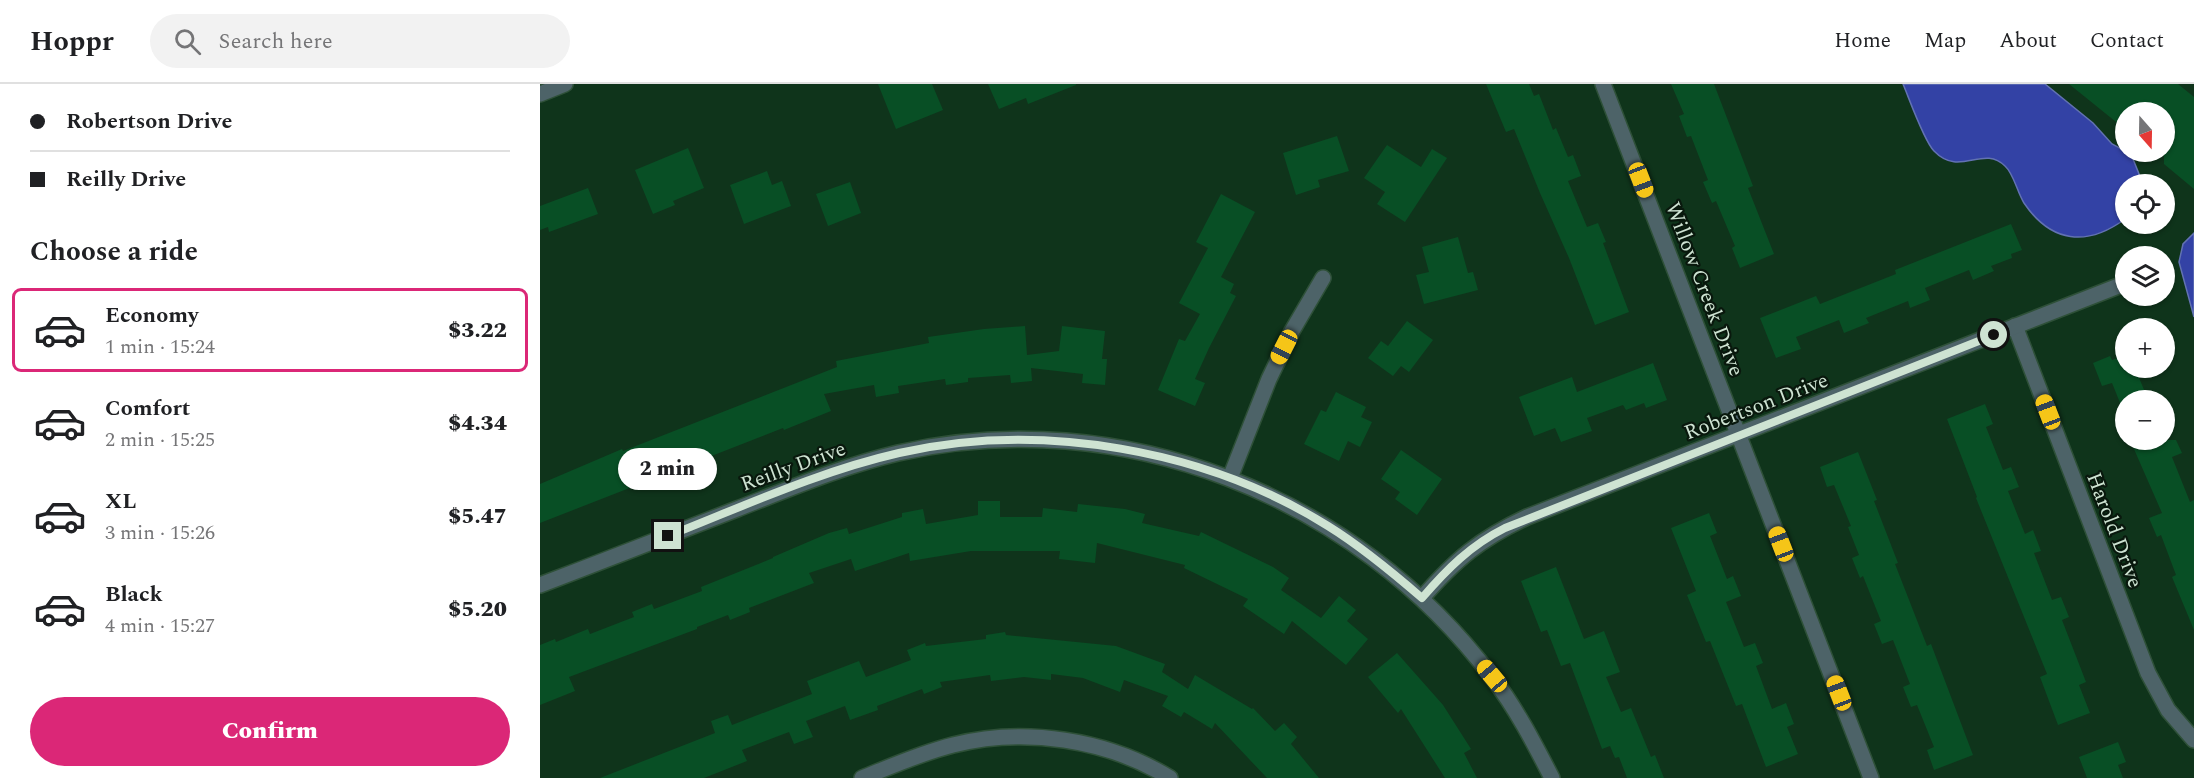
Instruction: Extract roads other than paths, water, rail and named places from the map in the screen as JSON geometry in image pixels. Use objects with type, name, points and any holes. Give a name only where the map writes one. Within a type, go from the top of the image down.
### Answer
[{"type":"street","points":[[540,94],[565,84]]},
{"type":"street","name":"Willow Creek Drive","points":[[1603,84],[1871,778]]},
{"type":"street","points":[[1230,478],[1269,379],[1292,332],[1323,278]]},
{"type":"street","name":"Robertson Drive","points":[[1422,598],[1453,563],[1474,546],[1505,528],[2115,287]]},
{"type":"street","name":"Harold Drive","points":[[2015,326],[2148,673],[2168,710],[2194,740]]},
{"type":"street","name":"Reilly Drive","points":[[540,585],[839,469],[901,453],[937,446],[1025,439],[1102,445],[1172,459],[1230,478],[1327,525],[1380,563],[1422,598],[1447,623],[1492,676],[1524,726],[1552,778]]},
{"type":"street","points":[[862,778],[953,745],[1003,737],[1046,738],[1080,743],[1130,758],[1170,778]]}]
